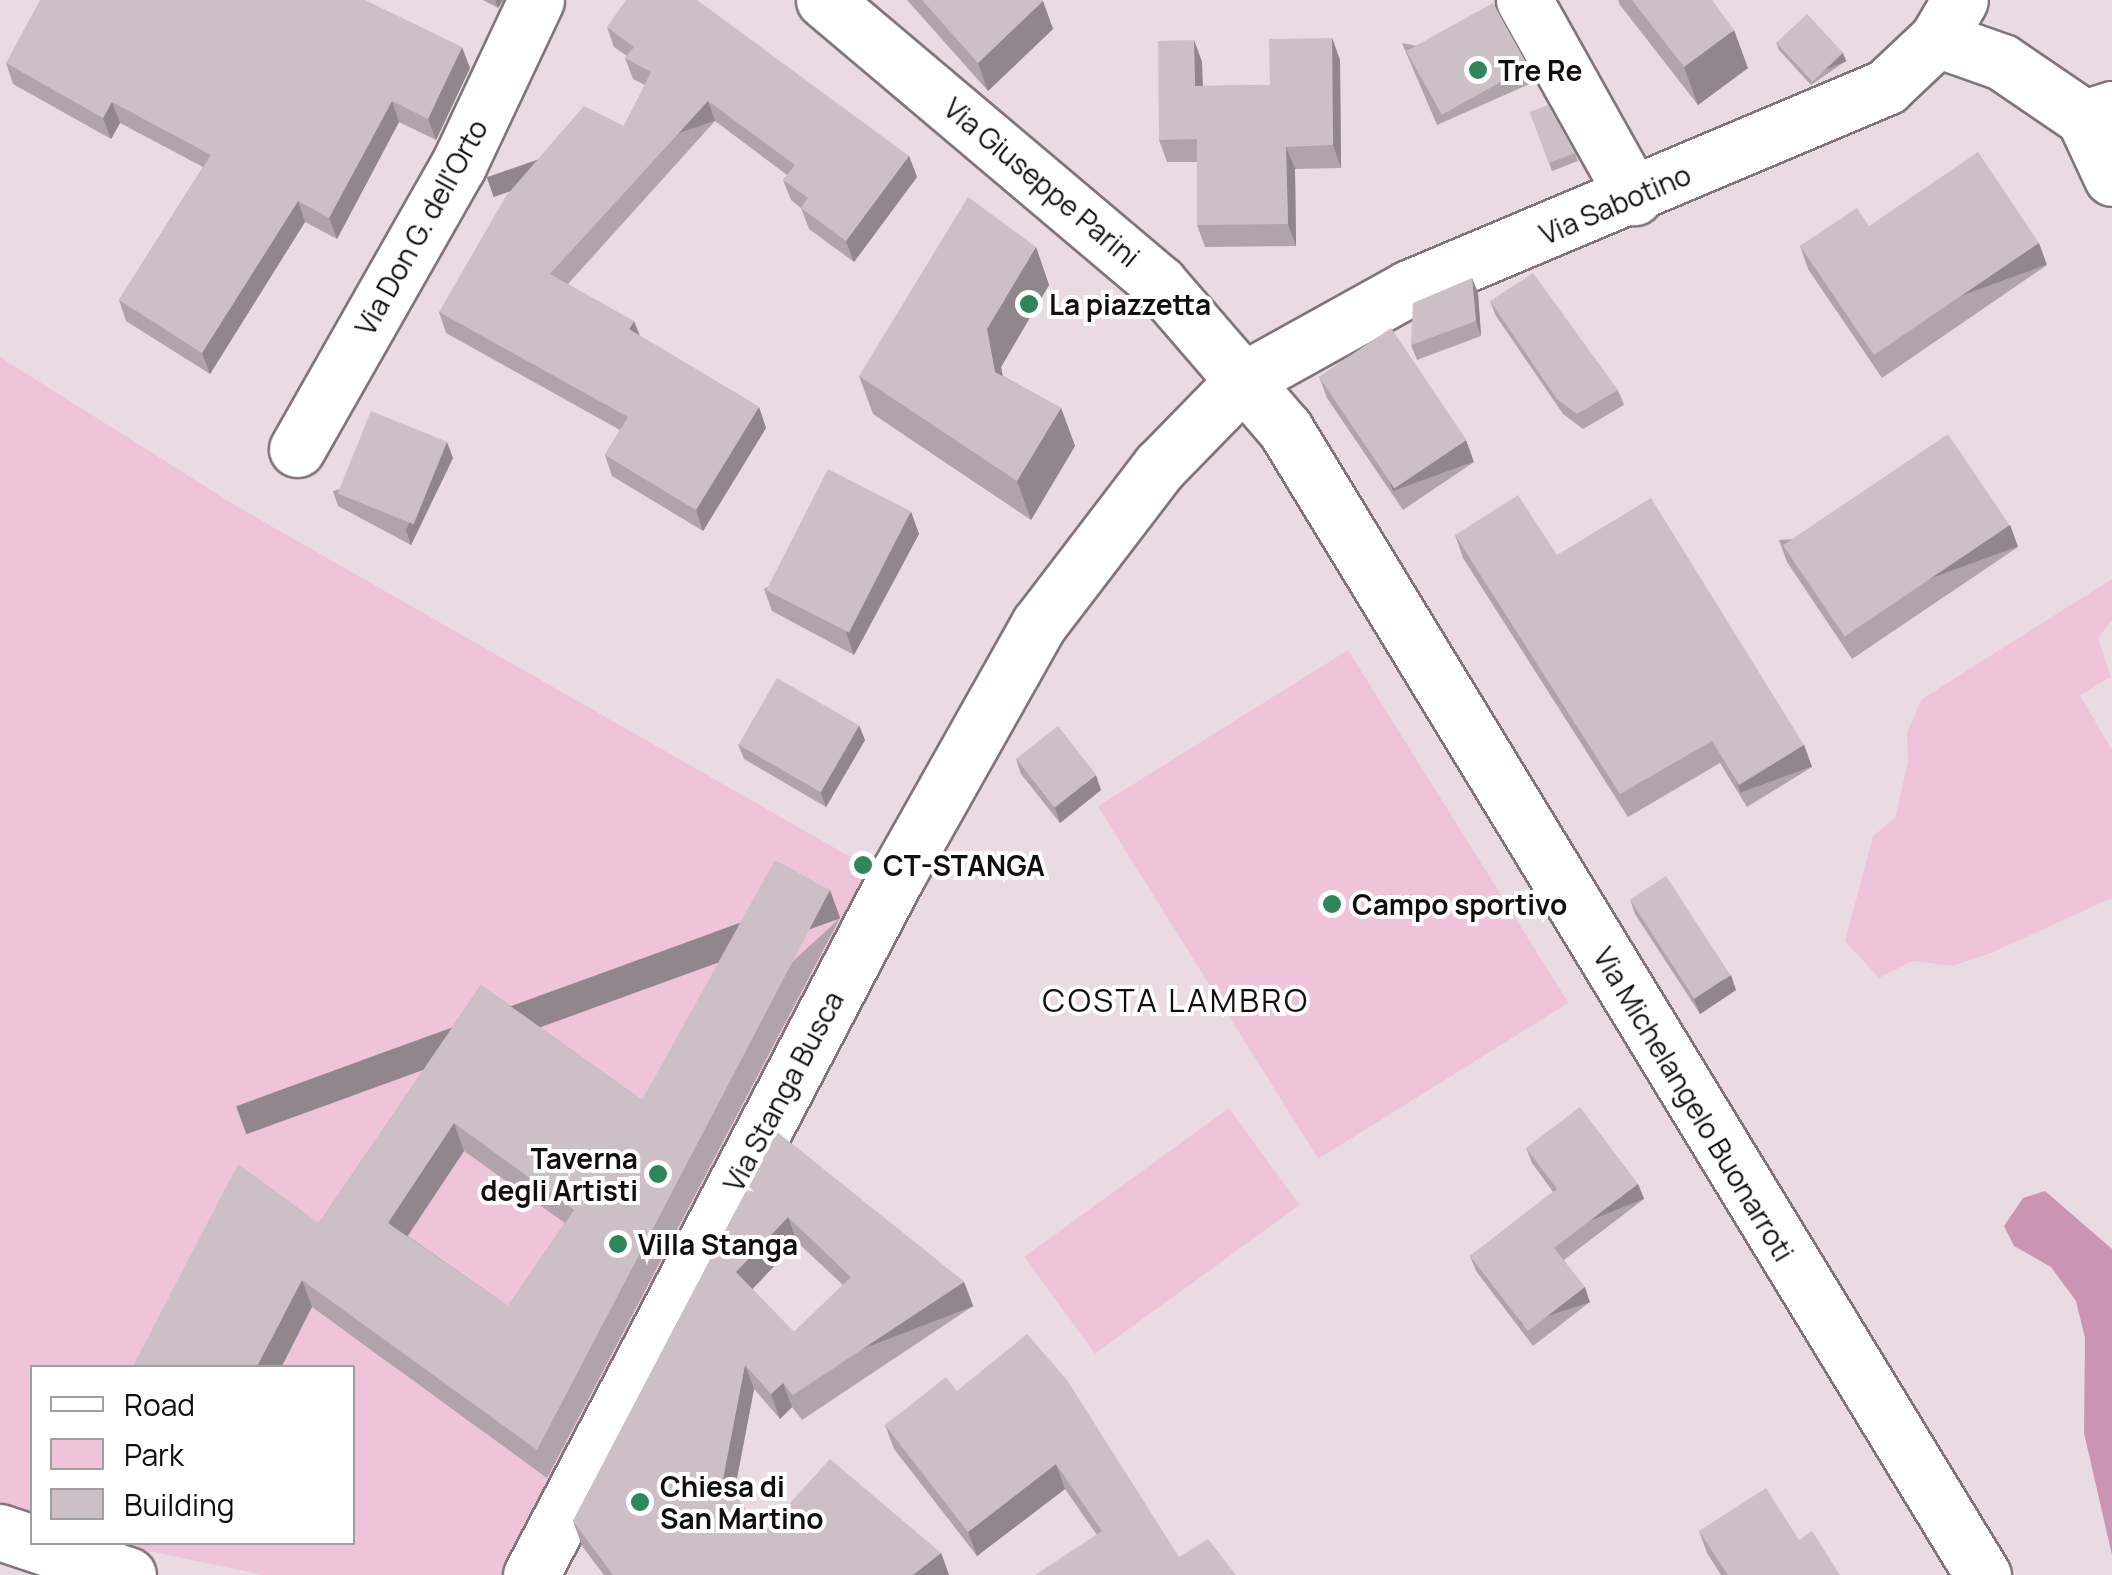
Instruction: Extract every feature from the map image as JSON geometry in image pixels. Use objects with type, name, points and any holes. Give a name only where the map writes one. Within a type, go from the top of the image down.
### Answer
[{"type":"street","name":"Via Don G. dell'Orto","points":[[297,449],[458,166],[536,0]]},
{"type":"street","name":"Via Giuseppe Parini","points":[[824,0],[863,17],[1160,283],[1246,379]]},
{"type":"street","points":[[1524,0],[1634,198]]},
{"type":"street","points":[[1948,19],[2002,62],[2098,113],[2112,178]]},
{"type":"street","name":"Via Sabotino","points":[[898,874],[1038,624],[1160,466],[1246,379],[1409,288],[1634,198],[1886,87],[1948,19]]},
{"type":"street","name":"Via Michelangelo Buonarroti","points":[[1246,379],[1285,429],[1983,1575]]},
{"type":"street","name":"Via Stanga Busca","points":[[532,1575],[898,874]]},
{"type":"street","points":[[0,1532],[30,1542]]},
{"type":"street","points":[[39,1545],[128,1575]]},
{"type":"green space","points":[[0,357],[238,507],[882,875],[507,1575],[263,1575],[120,1545],[355,1545],[355,1365],[30,1365],[30,1519],[0,1507]]},
{"type":"green space","points":[[2112,579],[2112,620],[2098,638],[2111,677],[2080,695],[2112,750],[2112,898],[1991,953],[1952,966],[1913,961],[1879,978],[1845,941],[1873,836],[1895,818],[1908,761],[1907,732],[1922,699]]},
{"type":"green space","name":"Campo sportivo","points":[[1348,650],[1568,1003],[1318,1159],[1098,806]]},
{"type":"green space","points":[[1229,1108],[1300,1205],[1095,1354],[1024,1257]]},
{"type":"shaded area","points":[[2045,1191],[2112,1249],[2112,1555],[2084,1433],[2085,1338],[2076,1301],[2051,1267],[2014,1246],[2004,1226],[2023,1198]]},
{"type":"building","points":[[40,0],[365,0],[462,47],[428,119],[392,101],[329,218],[298,201],[202,353],[119,300],[211,155],[112,102],[103,118],[6,63]]},
{"type":"building","points":[[626,0],[697,0],[909,156],[846,241],[801,208],[808,198],[783,180],[795,165],[708,101],[550,274],[634,321],[629,329],[759,407],[696,510],[605,455],[628,417],[439,312],[506,196],[584,106],[624,126],[651,72],[625,58],[634,47],[607,27]]},
{"type":"building","points":[[922,0],[1042,0],[1043,1],[978,63]]},
{"type":"building","points":[[1632,0],[1712,0],[1734,30],[1684,67]]},
{"type":"building","points":[[1493,3],[1528,67],[1442,115],[1406,51]]},
{"type":"building","points":[[1807,14],[1843,53],[1812,81],[1776,43]]},
{"type":"building","points":[[1332,38],[1333,145],[1286,147],[1288,224],[1197,225],[1197,139],[1159,140],[1158,41],[1194,40],[1195,86],[1270,85],[1269,39]]},
{"type":"building","points":[[1548,105],[1575,153],[1549,163],[1530,112]]},
{"type":"building","points":[[1978,152],[2039,243],[1874,355],[1800,246],[1857,208],[1869,226]]},
{"type":"building","points":[[968,197],[1036,247],[987,329],[995,372],[1061,408],[1017,481],[859,376]]},
{"type":"building","points":[[1533,273],[1618,390],[1577,414],[1557,399],[1490,301]]},
{"type":"building","points":[[1472,278],[1476,321],[1411,345],[1413,303]]},
{"type":"building","points":[[1391,328],[1466,440],[1394,489],[1319,377]]},
{"type":"building","points":[[371,411],[447,442],[414,524],[338,494]]},
{"type":"building","points":[[1948,434],[2010,525],[1845,636],[1783,545]]},
{"type":"building","points":[[828,469],[911,511],[849,632],[766,590]]},
{"type":"building","points":[[1518,495],[1557,555],[1651,498],[1804,745],[1739,785],[1712,741],[1620,794],[1455,535]]},
{"type":"building","points":[[777,678],[859,726],[821,792],[738,745]]},
{"type":"building","points":[[1058,726],[1096,775],[1054,807],[1016,759]]},
{"type":"building","points":[[775,860],[830,890],[537,1450],[302,1280],[258,1365],[134,1365],[238,1164],[319,1223],[481,985],[642,1100]],"holes":[[[454,1123],[574,1210],[508,1306],[388,1223]]]},
{"type":"building","points":[[1666,876],[1730,975],[1694,998],[1630,899]]},
{"type":"building","points":[[1580,1107],[1638,1184],[1554,1248],[1585,1287],[1528,1331],[1470,1256],[1557,1189],[1526,1148]]},
{"type":"building","points":[[777,1132],[964,1282],[793,1395],[783,1383],[771,1394],[745,1365],[723,1479],[763,1533],[830,1459],[941,1553],[913,1575],[613,1575],[573,1521]],"holes":[[[788,1217],[851,1277],[794,1332],[736,1272]]]},
{"type":"building","points":[[1027,1334],[1067,1380],[1179,1557],[1208,1539],[1236,1575],[1035,1575],[1102,1531],[1056,1464],[968,1532],[885,1425],[946,1377],[957,1391]]},
{"type":"building","points":[[1766,1488],[1799,1540],[1812,1531],[1840,1575],[1728,1575],[1699,1531]]},
{"type":"place","name":"Tre Re","points":[[1478,70]]},
{"type":"place","name":"La piazzetta","points":[[1029,304]]},
{"type":"place","name":"CT-STANGA","points":[[863,865]]},
{"type":"place","name":"Campo sportivo","points":[[1332,904]]},
{"type":"place","name":"Taverna degli Artisti","points":[[658,1174]]},
{"type":"place","name":"Villa Stanga","points":[[618,1244]]},
{"type":"place","name":"Chiesa di San Martino","points":[[640,1502]]},
{"type":"district","name":"COSTA LAMBRO","points":[[1176,1000]]}]
